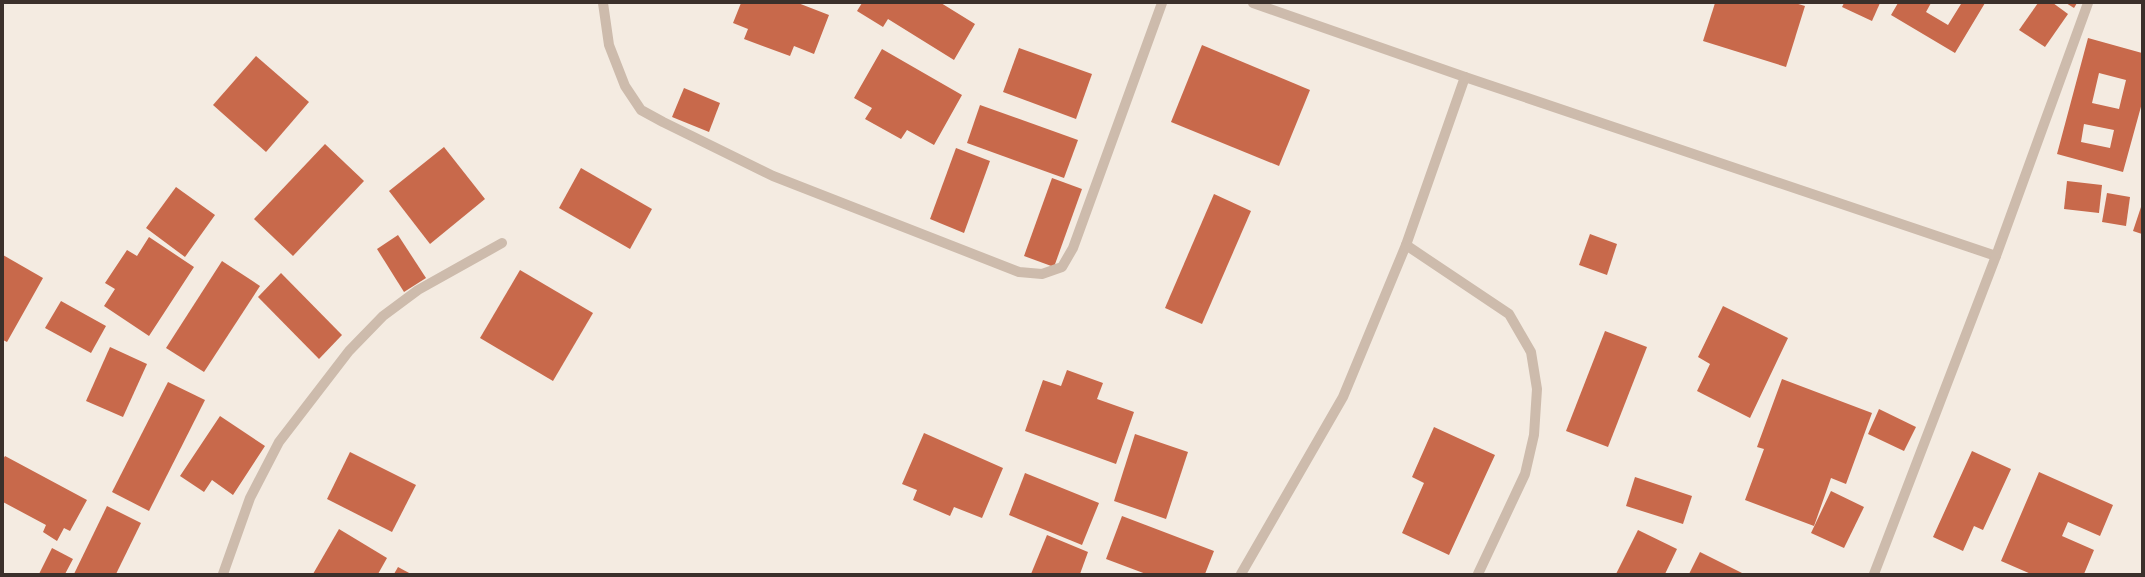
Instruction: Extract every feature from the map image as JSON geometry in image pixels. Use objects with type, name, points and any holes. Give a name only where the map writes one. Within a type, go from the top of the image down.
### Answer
[{"type":"street","points":[[603,3],[609,45],[625,86],[641,110],[773,176],[1019,272],[1042,274],[1062,267],[1073,248],[1162,3]]},
{"type":"street","points":[[1253,3],[1465,77],[1996,256]]},
{"type":"street","points":[[1874,574],[1996,256],[2088,3]]},
{"type":"street","points":[[1241,574],[1343,397],[1406,245],[1465,77]]},
{"type":"street","points":[[223,574],[250,498],[279,442],[349,351],[383,316],[418,290],[502,243]]},
{"type":"street","points":[[1406,245],[1509,314],[1531,352],[1537,389],[1534,435],[1525,474],[1478,574]]},
{"type":"building","points":[[741,3],[798,3],[829,15],[814,54],[794,46],[790,56],[744,39],[748,29],[733,23]]},
{"type":"building","points":[[862,3],[941,3],[975,24],[954,60],[888,19],[883,27],[857,11]]},
{"type":"building","points":[[1715,3],[1795,3],[1805,6],[1786,67],[1703,41]]},
{"type":"building","points":[[1844,3],[1880,3],[1872,21],[1842,7]]},
{"type":"building","points":[[1898,3],[1931,3],[1926,12],[1948,25],[1961,4],[1959,3],[1985,3],[1955,53],[1891,15]]},
{"type":"building","points":[[2038,3],[2053,3],[2068,14],[2045,47],[2019,30]]},
{"type":"building","points":[[2066,3],[2077,3],[2074,8]]},
{"type":"building","points":[[2088,38],[2142,53],[2142,103],[2123,172],[2057,154]],"holes":[[[2099,73],[2126,80],[2119,109],[2092,103]],[[2084,124],[2114,130],[2110,148],[2081,142]]]},
{"type":"building","points":[[1202,45],[1310,90],[1279,166],[1171,122]]},
{"type":"building","points":[[1019,48],[1092,74],[1076,119],[1003,92]]},
{"type":"building","points":[[882,49],[962,95],[934,145],[907,130],[901,139],[865,119],[872,108],[854,98]]},
{"type":"building","points":[[256,56],[309,102],[266,152],[213,105]]},
{"type":"building","points":[[684,88],[720,103],[709,132],[672,117]]},
{"type":"building","points":[[980,105],[1078,140],[1064,178],[967,143]]},
{"type":"building","points":[[325,144],[364,181],[293,256],[254,219]]},
{"type":"building","points":[[444,147],[485,199],[430,244],[389,191]]},
{"type":"building","points":[[956,148],[990,161],[964,233],[930,219]]},
{"type":"building","points":[[581,168],[652,209],[630,249],[559,208]]},
{"type":"building","points":[[1052,178],[1082,189],[1054,267],[1024,256]]},
{"type":"building","points":[[2067,181],[2102,185],[2099,213],[2064,209]]},
{"type":"building","points":[[176,187],[215,215],[185,257],[146,228]]},
{"type":"building","points":[[2107,193],[2130,197],[2126,226],[2102,222]]},
{"type":"building","points":[[1214,194],[1251,211],[1202,324],[1165,308]]},
{"type":"building","points":[[2142,204],[2142,234],[2133,231]]},
{"type":"building","points":[[1590,234],[1617,244],[1607,275],[1579,265]]},
{"type":"building","points":[[398,235],[426,278],[404,292],[377,249]]},
{"type":"building","points":[[149,237],[194,267],[149,336],[104,306],[115,289],[105,283],[127,250],[137,256]]},
{"type":"building","points":[[3,255],[43,278],[7,342],[3,340]]},
{"type":"building","points":[[222,261],[260,286],[204,372],[166,348]]},
{"type":"building","points":[[520,270],[593,313],[553,381],[480,338]]},
{"type":"building","points":[[281,273],[342,335],[319,359],[258,297]]},
{"type":"building","points":[[61,301],[106,326],[91,353],[45,328]]},
{"type":"building","points":[[1723,306],[1788,338],[1750,418],[1697,391],[1710,364],[1698,357]]},
{"type":"building","points":[[1605,331],[1647,347],[1608,447],[1566,431]]},
{"type":"building","points":[[110,347],[147,364],[123,417],[86,401]]},
{"type":"building","points":[[1067,370],[1103,383],[1097,399],[1134,412],[1116,464],[1025,431],[1043,380],[1061,386]]},
{"type":"building","points":[[1782,379],[1872,413],[1846,484],[1831,478],[1814,526],[1745,500],[1764,449],[1757,447]]},
{"type":"building","points":[[168,382],[205,400],[149,511],[112,492]]},
{"type":"building","points":[[1879,409],[1916,427],[1904,451],[1868,434]]},
{"type":"building","points":[[220,416],[265,446],[233,495],[212,480],[204,492],[180,476]]},
{"type":"building","points":[[1434,427],[1495,455],[1449,555],[1402,533],[1424,483],[1412,477]]},
{"type":"building","points":[[924,433],[1003,468],[982,518],[954,507],[950,516],[913,500],[917,490],[902,484]]},
{"type":"building","points":[[1135,434],[1188,452],[1166,519],[1114,501]]},
{"type":"building","points":[[1972,451],[2011,469],[1983,530],[1974,526],[1963,551],[1933,537]]},
{"type":"building","points":[[350,452],[416,485],[392,532],[327,499]]},
{"type":"building","points":[[5,456],[87,500],[70,531],[64,528],[57,541],[43,532],[46,525],[3,502],[3,459]]},
{"type":"building","points":[[2039,472],[2113,505],[2100,536],[2068,522],[2062,536],[2094,550],[2084,574],[2031,574],[2001,561]]},
{"type":"building","points":[[1025,473],[1099,503],[1082,545],[1009,515]]},
{"type":"building","points":[[1635,477],[1692,496],[1683,524],[1626,506]]},
{"type":"building","points":[[1831,491],[1864,507],[1844,548],[1811,533]]},
{"type":"building","points":[[107,506],[141,523],[116,574],[74,574]]},
{"type":"building","points":[[1122,516],[1214,551],[1205,574],[1146,574],[1106,559]]},
{"type":"building","points":[[339,529],[387,558],[378,574],[313,574]]},
{"type":"building","points":[[1638,530],[1677,549],[1665,574],[1616,574]]},
{"type":"building","points":[[1047,535],[1088,552],[1080,574],[1031,574]]},
{"type":"building","points":[[52,548],[73,559],[65,574],[39,574]]},
{"type":"building","points":[[1700,552],[1744,574],[1689,574]]},
{"type":"building","points":[[398,567],[411,574],[394,574]]}]
